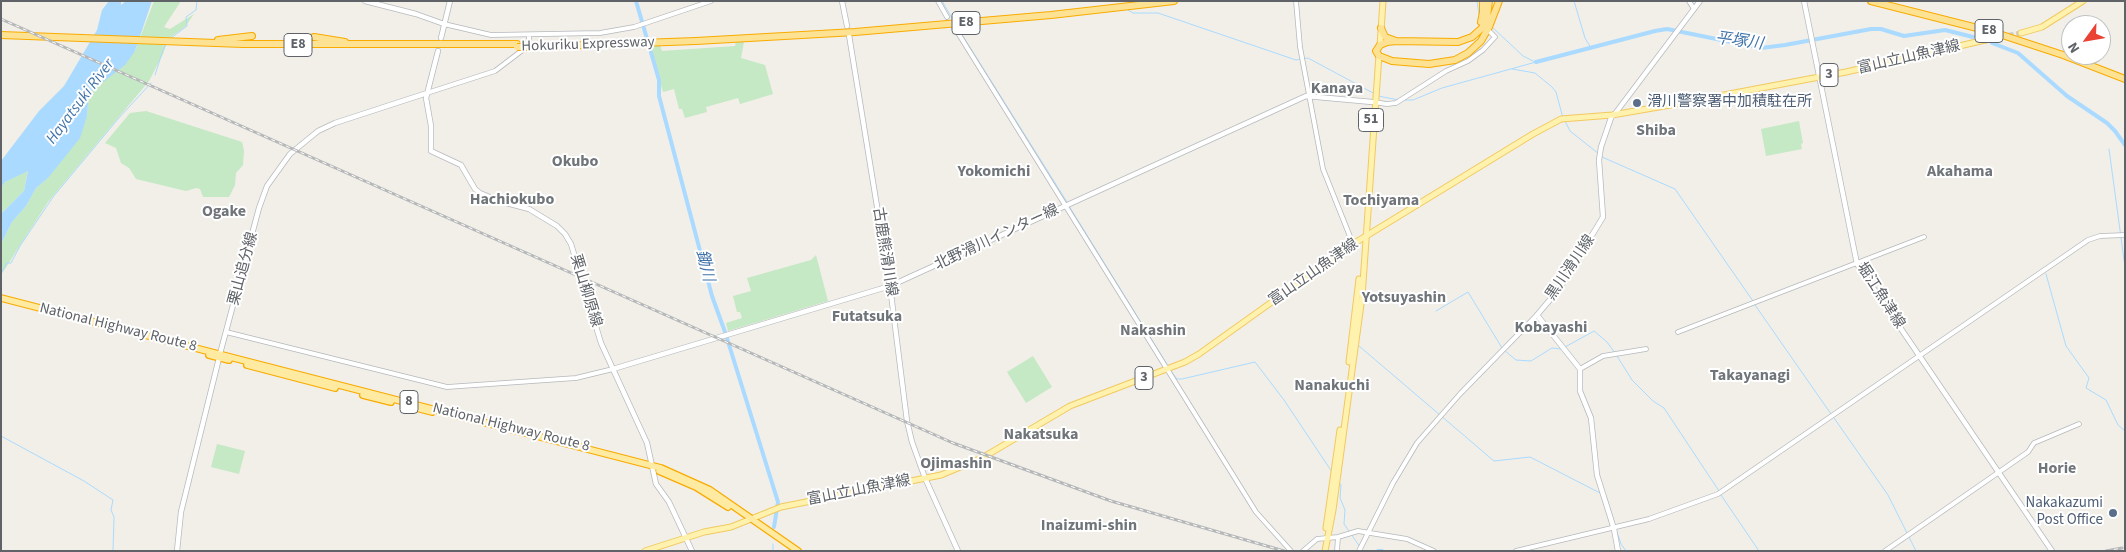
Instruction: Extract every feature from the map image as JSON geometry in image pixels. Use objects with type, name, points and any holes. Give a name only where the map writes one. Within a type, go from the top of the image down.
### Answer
[{"type":"highway","name":"Hokuriku Expressway","points":[[757,36],[906,24],[1142,1]]},
{"type":"highway","name":"Hokuriku Expressway","points":[[82,41],[353,49],[641,42],[958,24],[1174,1]]},
{"type":"highway","points":[[1458,42],[1469,37],[1479,26],[1483,15],[1482,1]]},
{"type":"highway","points":[[1381,28],[1385,37],[1396,41],[1458,42],[1472,37],[1482,28],[1491,1]]},
{"type":"highway","points":[[1481,41],[1490,19],[1491,1]]},
{"type":"highway","points":[[1378,64],[1392,61],[1429,64],[1446,63],[1464,56],[1481,41],[1489,27],[1499,1]]},
{"type":"highway","name":"E8","points":[[1872,1],[1993,32],[2125,75]]},
{"type":"highway","name":"E8","points":[[1889,1],[1970,22],[2061,51]]},
{"type":"highway","points":[[186,44],[252,36]]},
{"type":"highway","name":"Hokuriku Expressway","points":[[4,37],[61,41],[171,42],[186,44],[517,46]]},
{"type":"highway","points":[[314,37],[356,43],[411,45]]},
{"type":"highway","points":[[1392,61],[1378,51],[1396,41]]},
{"type":"highway","name":"E8","points":[[2095,65],[2125,79]]},
{"type":"highway","name":"National Highway Route 8","points":[[1,300],[652,467],[696,488],[798,551]]},
{"type":"highway","name":"National Highway Route 8","points":[[749,519],[791,551]]},
{"type":"main road","points":[[365,1],[416,14],[444,24]]},
{"type":"main road","points":[[441,38],[450,1]]},
{"type":"main road","points":[[842,1],[847,26]]},
{"type":"main road","name":"51","points":[[1324,551],[1358,297],[1373,102],[1381,28],[1381,1]]},
{"type":"main road","name":"51","points":[[1373,102],[1378,64],[1381,1]]},
{"type":"main road","name":"黒川滑川線","points":[[1580,369],[1537,315],[1557,292],[1603,217],[1600,156],[1613,115],[1700,1]]},
{"type":"main road","name":"堀江魚津線","points":[[1804,1],[1857,264],[2052,551]]},
{"type":"main road","points":[[2021,33],[2042,27],[2083,1]]},
{"type":"main road","name":"古鹿熊滑川線","points":[[849,35],[890,286],[907,421],[912,442],[925,478],[958,551]]},
{"type":"main road","name":"富山立山魚津線","points":[[645,551],[704,532],[731,527],[781,506],[925,478],[950,472],[982,458],[1070,406],[1199,354],[1353,244],[1553,122],[1568,117],[1613,115],[1819,77],[1994,38]]},
{"type":"main road","points":[[427,93],[438,52]]},
{"type":"main road","name":"栗山追分線","points":[[177,551],[182,512],[220,356],[265,191],[276,172],[290,154],[309,137],[335,122],[427,93]]},
{"type":"main road","name":"栗山柳原線","points":[[427,93],[431,126],[431,150],[461,165],[475,189],[480,193],[529,209],[557,226],[565,234],[570,244],[598,336],[644,435],[656,484],[669,502],[684,538],[692,551]]},
{"type":"main road","points":[[1309,95],[1373,102]]},
{"type":"main road","name":"北野滑川インター線","points":[[613,368],[890,286],[1309,95]]},
{"type":"main road","points":[[1580,369],[1580,391],[1590,418],[1597,475],[1614,529],[1618,551]]},
{"type":"street","points":[[444,24],[480,34],[600,33],[620,31],[712,1]]},
{"type":"street","points":[[938,1],[947,17]]},
{"type":"street","points":[[1296,1],[1302,59],[1323,169],[1353,244]]},
{"type":"street","points":[[1689,1],[1694,9]]},
{"type":"street","points":[[953,26],[1256,512],[1291,551]]},
{"type":"street","points":[[1373,102],[1396,103],[1446,71],[1472,58],[1495,37],[1490,32]]},
{"type":"street","points":[[427,93],[495,71],[524,49],[529,35]]},
{"type":"street","points":[[1516,551],[1614,529],[1649,519],[1720,493],[2088,240],[2100,236],[2125,235]]},
{"type":"street","points":[[1678,332],[1924,238]]},
{"type":"street","points":[[1359,551],[1393,483],[1416,443],[1441,414],[1537,315]]},
{"type":"street","points":[[226,332],[448,387],[576,378],[613,368]]},
{"type":"street","points":[[1580,369],[1603,356],[1646,349]]},
{"type":"street","points":[[1885,551],[2028,452],[2034,443],[2079,424]]},
{"type":"street","points":[[1302,551],[1312,541],[1338,537],[1350,532],[1406,539],[1434,551]]},
{"type":"street","points":[[1337,551],[1338,537]]},
{"type":"green space","points":[[154,1],[181,1],[164,27],[170,29],[194,14],[185,27],[168,39],[163,54],[149,81],[48,202],[1,275],[1,244],[12,222],[26,206],[36,188],[48,178],[87,116],[89,93],[135,51]]},
{"type":"green space","points":[[736,42],[744,42],[741,58],[765,65],[773,94],[740,104],[738,98],[706,107],[707,112],[685,118],[682,109],[679,109],[674,89],[663,92],[650,46],[660,45],[662,51],[735,46]]},
{"type":"green space","points":[[146,111],[242,142],[244,151],[243,165],[236,173],[235,185],[229,197],[203,197],[200,189],[196,188],[186,191],[136,179],[129,168],[121,163],[116,148],[105,143],[130,113]]},
{"type":"green space","points":[[1799,121],[1803,143],[1801,144],[1802,149],[1766,156],[1761,129]]},
{"type":"green space","points":[[28,170],[24,191],[1,214],[1,188],[5,182]]},
{"type":"green space","points":[[816,255],[828,301],[728,331],[726,323],[742,318],[740,312],[737,312],[733,296],[751,291],[747,278],[811,260]]},
{"type":"green space","points":[[1033,356],[1052,387],[1026,403],[1007,372]]},
{"type":"green space","points":[[217,444],[245,451],[239,474],[211,467]]},
{"type":"water","name":"Hayatsuki River","points":[[109,1],[121,1],[121,5],[126,1],[152,1],[135,51],[125,65],[89,93],[87,116],[80,138],[48,178],[36,188],[26,206],[12,222],[1,244],[1,214],[24,191],[28,171],[5,182],[1,188],[1,161],[39,111],[64,86],[97,30],[102,10]]},
{"type":"waterway","points":[[171,38],[187,26],[186,17],[196,10],[197,1]]},
{"type":"waterway","name":"鋤川","points":[[636,1],[659,80],[659,96],[712,296],[778,502],[774,527]]},
{"type":"waterway","points":[[942,1],[953,20]]},
{"type":"waterway","points":[[1477,1],[1479,14]]},
{"type":"waterway","points":[[1574,1],[1585,38],[1591,48]]},
{"type":"waterway","points":[[1128,10],[1133,13],[1158,13],[1296,60],[1308,58],[1375,94]]},
{"type":"waterway","points":[[956,25],[1067,202]]},
{"type":"waterway","points":[[1492,27],[1523,56],[1535,62]]},
{"type":"waterway","name":"平塚川","points":[[1536,62],[1667,29],[1761,48],[1871,29],[1881,29],[1904,36],[1945,30],[1973,37]]},
{"type":"waterway","points":[[155,75],[167,43]]},
{"type":"waterway","name":"平塚川","points":[[1992,43],[2018,53],[2067,96],[2107,123],[2125,145]]},
{"type":"waterway","points":[[1403,100],[1413,100],[1442,88],[1536,62]]},
{"type":"waterway","points":[[1512,69],[1535,73],[1552,87],[1556,92],[1563,118]]},
{"type":"waterway","points":[[1,273],[7,263],[11,263],[20,246],[53,197],[118,119],[151,83]]},
{"type":"waterway","points":[[1378,96],[1399,100]]},
{"type":"waterway","points":[[1565,121],[1570,131],[1599,154]]},
{"type":"waterway","points":[[2109,149],[2125,267]]},
{"type":"waterway","points":[[1602,157],[1675,189],[1753,301]]},
{"type":"waterway","points":[[1069,206],[1168,366]]},
{"type":"waterway","points":[[2046,274],[2066,346],[2089,378],[2086,388],[2106,400],[2118,425],[2125,431]]},
{"type":"waterway","points":[[1436,311],[1468,292],[1502,348]]},
{"type":"waterway","points":[[1755,305],[1831,414]]},
{"type":"waterway","points":[[1565,347],[1594,331],[1607,342],[1615,353]]},
{"type":"waterway","points":[[1359,346],[1494,461],[1530,457],[1602,494]]},
{"type":"waterway","points":[[1505,351],[1516,360],[1531,361],[1552,348],[1561,349]]},
{"type":"waterway","points":[[1617,356],[1632,380],[1653,401],[1664,408],[1719,491]]},
{"type":"waterway","points":[[1170,370],[1177,379],[1182,379],[1255,362],[1284,400],[1332,472]]},
{"type":"waterway","points":[[1834,418],[1888,495],[1916,551]]},
{"type":"waterway","points":[[1,436],[84,481],[113,500],[111,510],[114,517],[113,551]]},
{"type":"waterway","points":[[1338,481],[1341,485],[1340,498],[1345,510],[1344,524],[1360,547]]},
{"type":"waterway","points":[[1721,495],[1759,551]]},
{"type":"waterway","points":[[1606,496],[1613,518]]},
{"type":"waterway","points":[[1616,529],[1621,544],[1626,551]]},
{"type":"waterway","name":"鋤川","points":[[773,544],[773,551]]},
{"type":"tunnel","points":[[1994,38],[2021,33]]},
{"type":"railway","points":[[1,19],[953,443],[1111,501],[1284,551]]},
{"type":"railway","points":[[2106,551],[2122,548]]},
{"type":"place","name":"滑川警察署中加積駐在所","points":[[1637,103]]},
{"type":"place","name":"Nakakazumi Post Office","points":[[2113,513]]},
{"type":"district","name":"Kanaya","points":[[1337,89]]},
{"type":"district","name":"Shiba","points":[[1656,131]]},
{"type":"district","name":"Okubo","points":[[575,162]]},
{"type":"district","name":"Yokomichi","points":[[994,172]]},
{"type":"district","name":"Akahama","points":[[1960,172]]},
{"type":"district","name":"Hachiokubo","points":[[512,200]]},
{"type":"district","name":"Tochiyama","points":[[1381,201]]},
{"type":"district","name":"Ogake","points":[[224,212]]},
{"type":"district","name":"Yotsuyashin","points":[[1404,298]]},
{"type":"district","name":"Futatsuka","points":[[867,317]]},
{"type":"district","name":"Kobayashi","points":[[1551,328]]},
{"type":"district","name":"Nakashin","points":[[1153,331]]},
{"type":"district","name":"Takayanagi","points":[[1750,376]]},
{"type":"district","name":"Nanakuchi","points":[[1332,386]]},
{"type":"district","name":"Nakatsuka","points":[[1041,435]]},
{"type":"district","name":"Ojimashin","points":[[956,464]]},
{"type":"district","name":"Horie","points":[[2057,469]]},
{"type":"district","name":"Inaizumi-shin","points":[[1089,526]]}]
